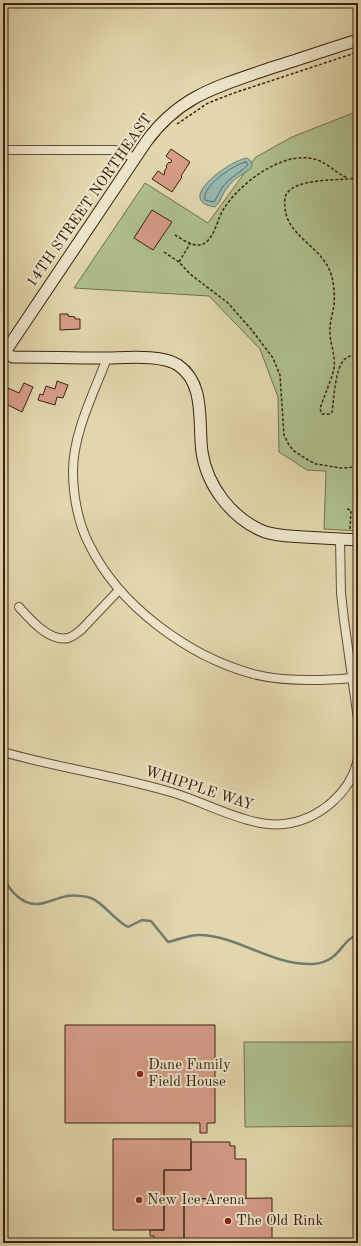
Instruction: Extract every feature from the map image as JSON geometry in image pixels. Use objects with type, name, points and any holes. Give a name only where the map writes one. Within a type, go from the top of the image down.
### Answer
[{"type":"street","name":"14TH STREET NORTHEAST","points":[[3,354],[157,127],[185,103],[221,85],[358,40]]},
{"type":"street","points":[[3,150],[115,150],[135,158]]},
{"type":"street","points":[[3,354],[13,357],[153,358],[177,365],[188,374],[196,387],[202,452],[205,468],[211,482],[226,504],[236,514],[251,525],[266,532],[289,536],[358,540]]},
{"type":"street","points":[[106,358],[76,445],[73,471],[75,497],[81,522],[89,544],[119,590],[147,617],[173,636],[199,652],[228,665],[253,674],[280,679],[307,680],[352,678]]},
{"type":"street","points":[[340,539],[341,593],[358,719]]},
{"type":"street","points":[[19,607],[34,624],[52,635],[67,638],[82,630],[119,590]]},
{"type":"street","name":"WHIPPLE WAY","points":[[3,752],[122,779],[175,793],[251,821],[268,824],[297,822],[325,809],[345,788],[352,777],[358,758]]},
{"type":"path","points":[[176,125],[208,103],[358,52]]},
{"type":"path","points":[[175,235],[190,244],[200,245],[210,238],[222,211],[236,192],[252,179],[276,164],[294,158],[314,159],[326,163],[349,179]]},
{"type":"path","points":[[358,178],[324,180],[299,185],[292,188],[288,192],[285,199],[285,211],[288,222],[323,260],[328,267],[333,282],[334,298],[330,329],[334,365],[320,409],[322,414],[330,414],[332,412],[333,394],[341,364],[345,359],[358,352]]},
{"type":"path","points":[[179,262],[190,244]]},
{"type":"path","points":[[164,252],[179,262],[190,274],[228,303],[274,358],[280,375],[284,435],[294,451],[316,464],[341,468],[358,467]]},
{"type":"green space","points":[[358,111],[358,531],[324,529],[326,471],[307,470],[279,452],[278,397],[260,349],[209,296],[74,288],[145,183],[208,223],[256,157],[292,137]]},
{"type":"green space","points":[[244,1042],[358,1042],[358,1126],[245,1127]]},
{"type":"water","points":[[247,158],[251,161],[252,166],[229,185],[217,205],[215,207],[204,203],[200,197],[202,189],[209,181],[229,166],[239,160]]},
{"type":"building","points":[[171,149],[190,162],[172,192],[152,179],[158,171],[164,175],[166,166],[172,161],[166,156]]},
{"type":"building","points":[[152,210],[172,222],[153,250],[134,238]]},
{"type":"building","points":[[60,314],[68,314],[68,316],[75,317],[75,319],[80,319],[80,329],[60,330]]},
{"type":"building","points":[[57,381],[68,385],[63,398],[57,397],[55,405],[38,400],[40,394],[43,395],[46,386],[55,389]]},
{"type":"building","points":[[24,383],[33,387],[22,412],[8,405],[7,407],[3,406],[3,398],[8,388],[19,393]]},
{"type":"building","name":"Dane Family Field House","points":[[65,1025],[215,1025],[215,1123],[207,1123],[207,1133],[200,1133],[200,1123],[65,1123]]},
{"type":"building","name":"New Ice Arena","points":[[113,1139],[191,1139],[191,1170],[164,1170],[164,1230],[113,1230]]},
{"type":"building","points":[[191,1142],[230,1142],[230,1146],[235,1146],[235,1159],[246,1159],[246,1198],[184,1199],[184,1243],[154,1243],[154,1236],[150,1236],[150,1230],[164,1230],[164,1170],[191,1170]]},
{"type":"building","name":"The Old Rink","points":[[272,1198],[272,1243],[184,1243],[184,1199]]},
{"type":"waterway","points":[[3,879],[15,894],[24,901],[30,903],[42,904],[67,896],[89,897],[96,900],[128,927],[142,920],[151,921],[168,942],[197,935],[215,937],[284,961],[313,964],[322,962],[335,955],[352,937],[358,935]]},
{"type":"place","name":"Dane Family Field House","points":[[140,1074]]},
{"type":"place","name":"New Ice Arena","points":[[139,1200]]},
{"type":"place","name":"The Old Rink","points":[[228,1221]]}]
